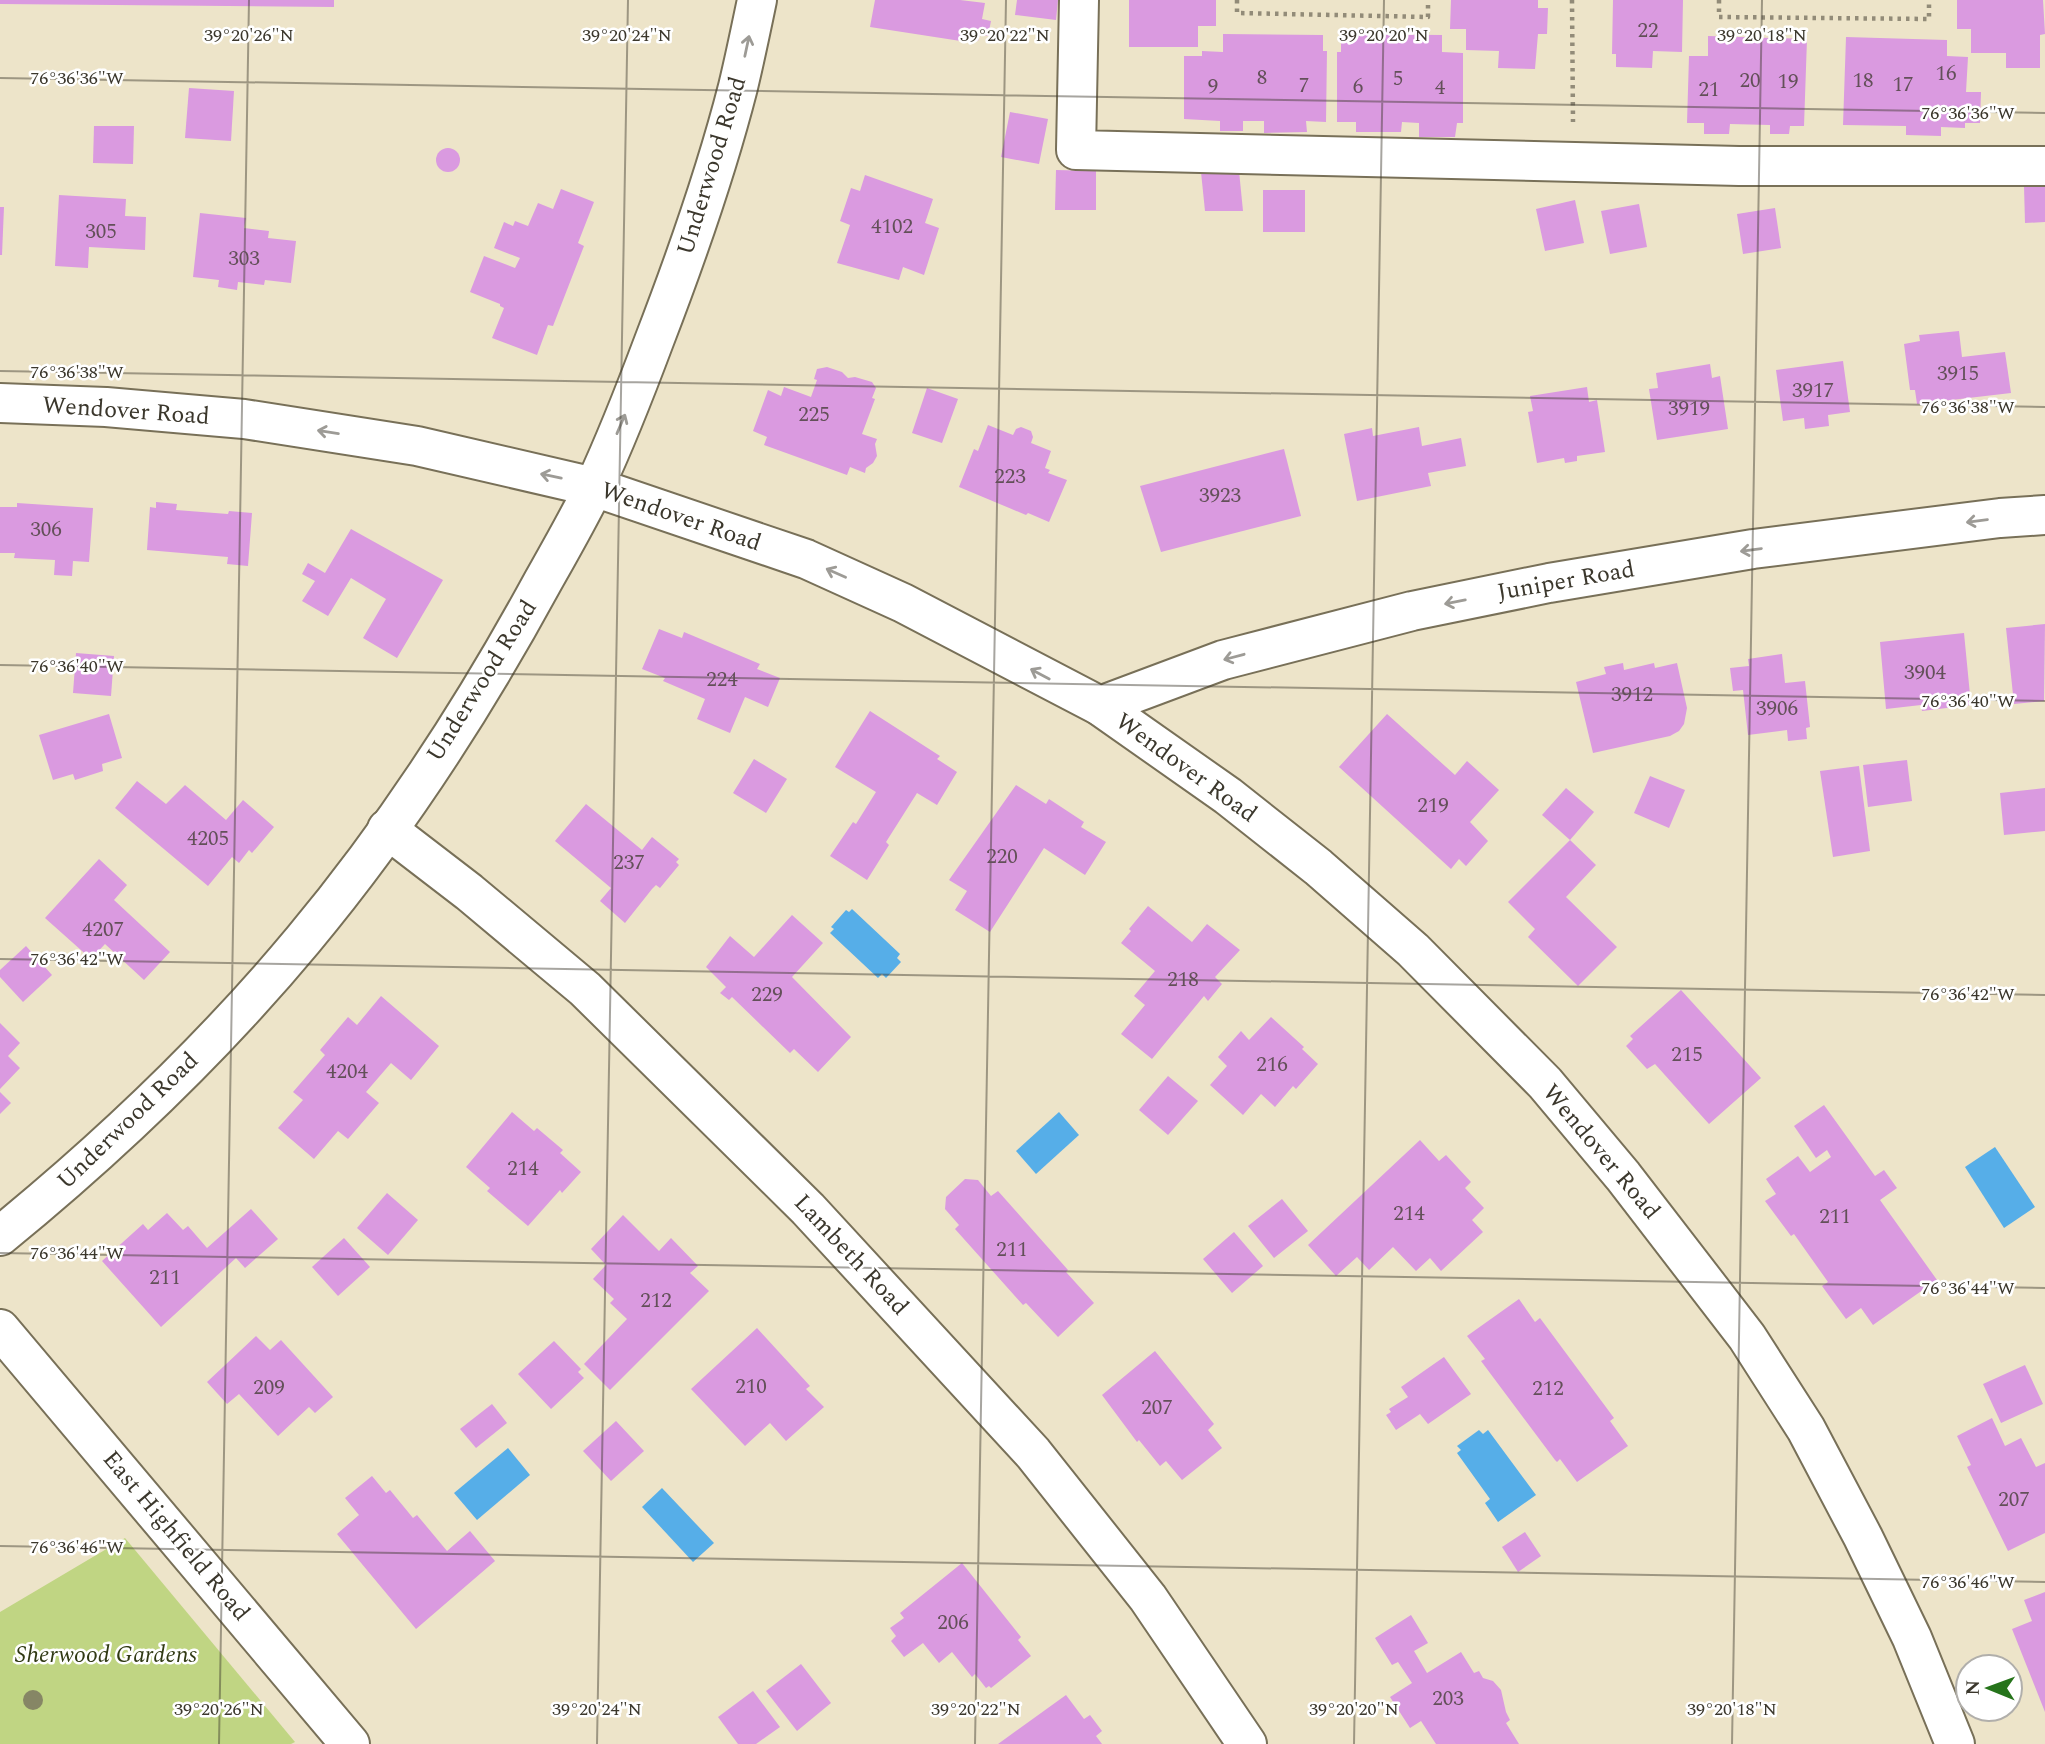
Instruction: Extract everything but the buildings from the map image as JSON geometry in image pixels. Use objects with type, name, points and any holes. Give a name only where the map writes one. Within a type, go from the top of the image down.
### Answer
[{"type":"street","name":"Underwood Road","points":[[0,1236],[124,1128],[213,1039],[303,940],[387,830],[486,684],[594,487],[638,384],[673,293],[709,186],[738,86],[757,0]]},
{"type":"street","points":[[1079,0],[1076,150],[1739,166],[2045,166]]},
{"type":"street","name":"Wendover Road","points":[[0,403],[106,407],[244,419],[417,446],[594,487],[806,559],[903,603],[1100,706],[1238,804],[1318,867],[1413,950],[1545,1083],[1623,1176],[1747,1337],[1806,1429],[1863,1537],[1912,1639],[1955,1744]]},
{"type":"street","name":"Juniper Road","points":[[1100,706],[1223,660],[1412,611],[1753,549],[2000,518],[2045,515]]},
{"type":"street","name":"Lambeth Road","points":[[387,830],[469,892],[585,989],[808,1209],[1033,1453],[1148,1598],[1247,1744]]},
{"type":"street","name":"East Highfield Road","points":[[0,1329],[350,1744]]},
{"type":"path","points":[[1237,0],[1237,13],[1428,17],[1428,0]]},
{"type":"path","points":[[1572,0],[1574,162]]},
{"type":"path","points":[[1719,0],[1719,17],[1929,19],[1929,0]]},
{"type":"green space","name":"Sherwood Gardens","points":[[125,1538],[295,1742],[0,1744],[0,1612]]},
{"type":"water","points":[[852,909],[900,954],[897,958],[901,962],[886,978],[882,974],[878,978],[830,933],[834,929],[831,927],[846,910],[849,912]]},
{"type":"water","points":[[1059,1112],[1079,1135],[1036,1174],[1016,1151]]},
{"type":"water","points":[[1995,1147],[2035,1207],[2004,1228],[1965,1167]]},
{"type":"water","points":[[1479,1430],[1483,1434],[1488,1430],[1536,1495],[1498,1522],[1485,1503],[1490,1499],[1457,1453],[1461,1450],[1457,1446]]},
{"type":"water","points":[[508,1448],[530,1475],[477,1520],[454,1493]]},
{"type":"water","points":[[662,1488],[714,1543],[693,1562],[642,1507]]}]
